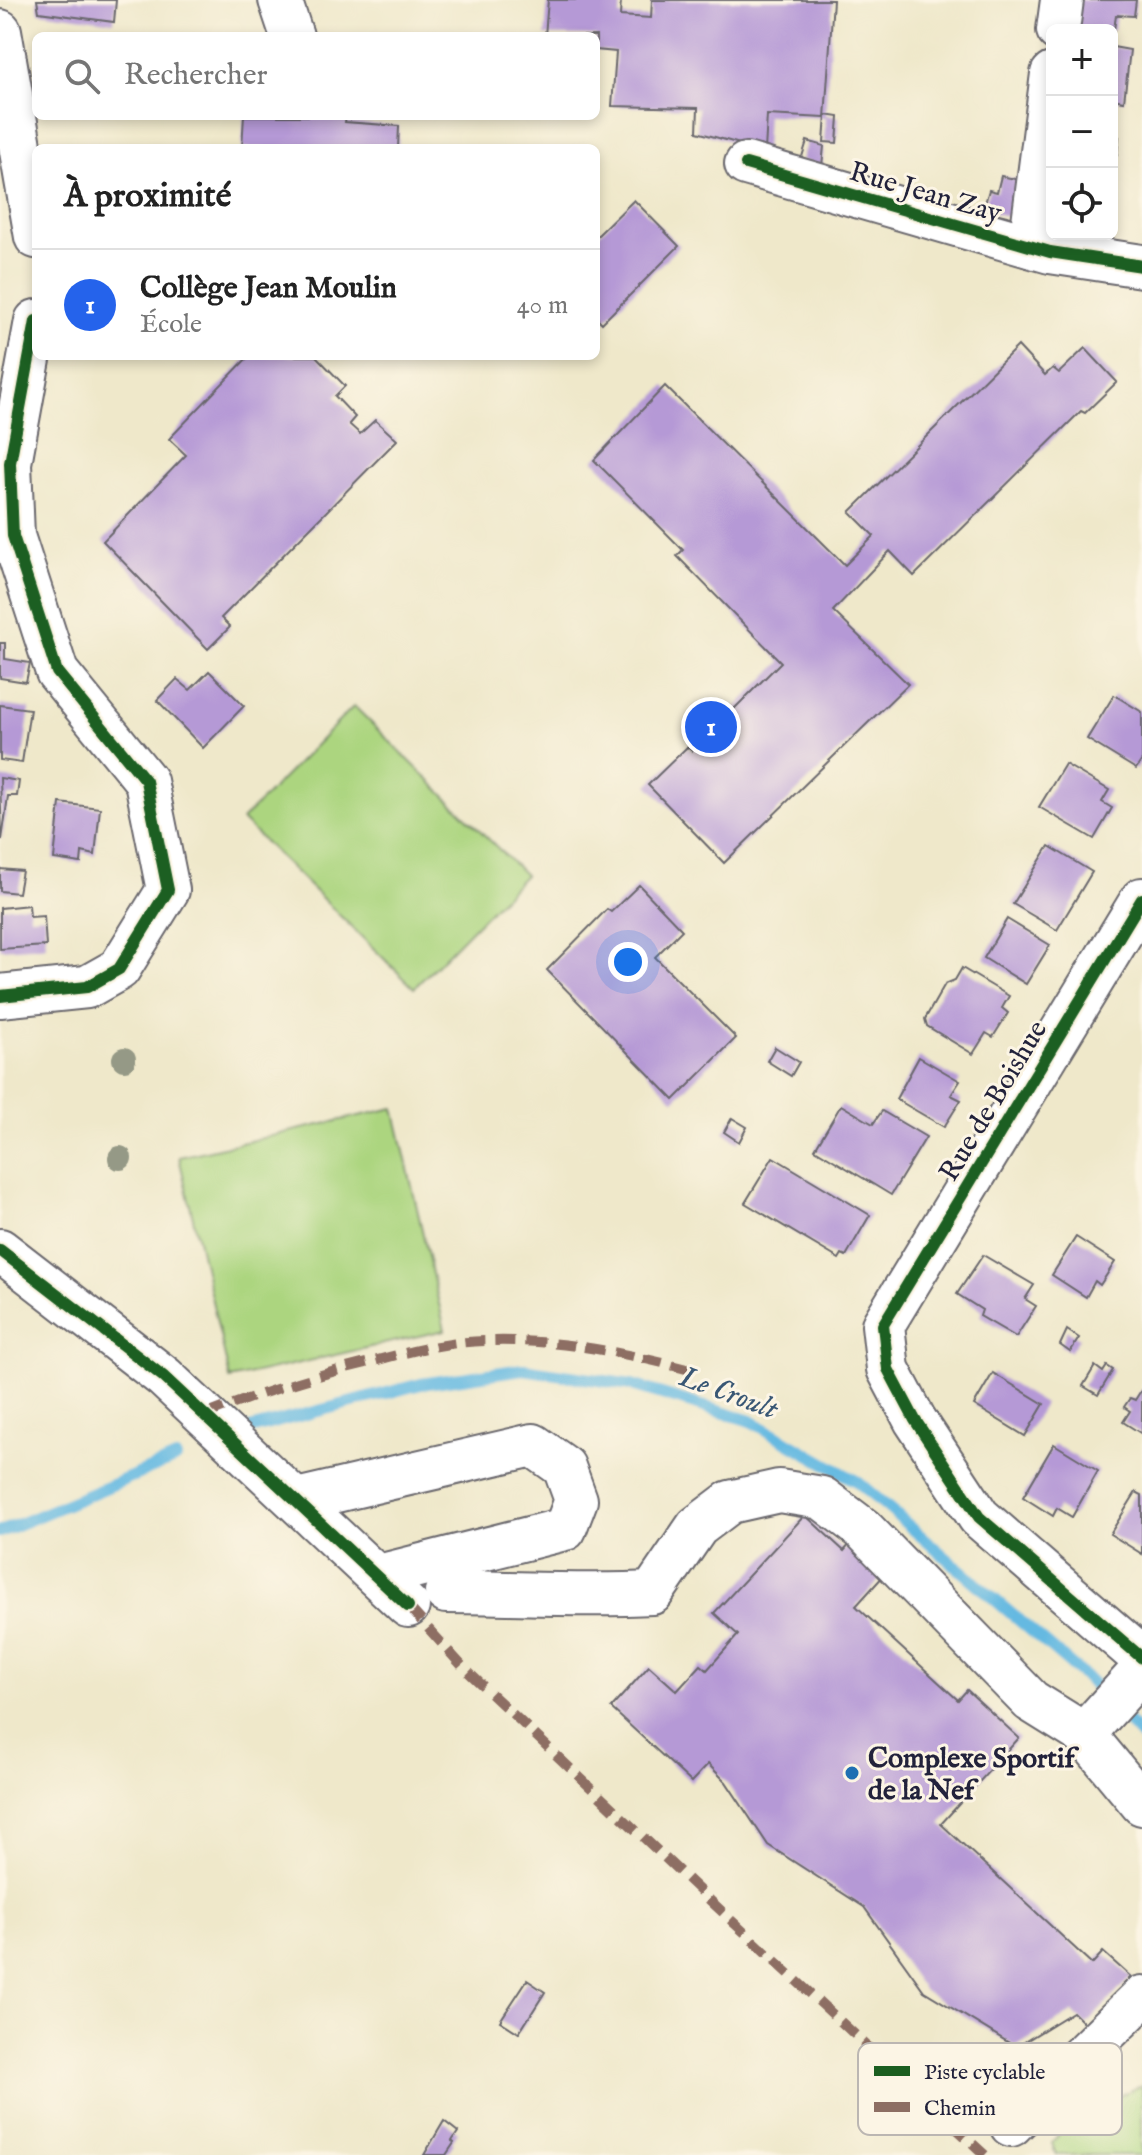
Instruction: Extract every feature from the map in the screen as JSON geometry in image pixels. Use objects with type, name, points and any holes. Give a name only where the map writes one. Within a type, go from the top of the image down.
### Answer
[{"type":"street","points":[[280,0],[291,32]]},
{"type":"street","points":[[1059,24],[1062,0]]},
{"type":"street","points":[[0,31],[32,212]]},
{"type":"street","points":[[1030,246],[1049,96]]},
{"type":"street","name":"Rue Jean Zay","points":[[746,164],[1050,252],[1142,266]]},
{"type":"street","points":[[0,996],[87,987],[119,969],[168,890],[146,781],[57,672],[6,533],[10,463],[32,343]]},
{"type":"street","name":"Rue de Boishue","points":[[1138,1671],[979,1517],[915,1420],[888,1369],[883,1325],[1142,899]]},
{"type":"street","points":[[0,1250],[164,1377],[378,1576],[427,1599],[525,1592],[592,1597],[652,1593],[697,1527],[730,1502],[779,1491],[822,1498],[863,1529],[1031,1701],[1089,1728],[1142,1804]]},
{"type":"street","points":[[297,1500],[533,1445],[564,1467],[576,1500],[565,1529],[378,1576]]},
{"type":"street","points":[[1089,1728],[1138,1671]]},
{"type":"street","points":[[1095,2043],[1142,1997]]},
{"type":"green space","points":[[354,706],[525,875],[414,988],[242,820]]},
{"type":"green space","points":[[394,1108],[445,1330],[230,1379],[179,1157]]},
{"type":"green space","points":[[1142,2085],[1142,2155],[1056,2155],[1052,2143],[1058,2135],[1122,2135],[1122,2094]]},
{"type":"building","points":[[37,0],[116,0],[114,22],[39,12]]},
{"type":"building","points":[[548,0],[621,0],[620,16],[651,18],[652,0],[833,0],[825,118],[767,115],[765,151],[697,132],[698,108],[612,106],[616,52],[600,50],[600,32],[545,32]]},
{"type":"building","points":[[1076,0],[1136,0],[1134,16],[1116,15],[1115,24],[1074,24]]},
{"type":"building","points":[[1118,48],[1130,50],[1124,101],[1118,100]]},
{"type":"building","points":[[826,115],[839,117],[837,143],[824,142]]},
{"type":"building","points":[[244,120],[345,120],[399,126],[398,144],[242,144]]},
{"type":"building","points":[[807,141],[824,146],[822,166],[801,160]]},
{"type":"building","points":[[1001,176],[1024,181],[1019,219],[983,210],[989,190],[997,192]]},
{"type":"building","points":[[634,200],[679,246],[602,323],[600,321],[600,233]]},
{"type":"building","points":[[1018,346],[1045,375],[1053,368],[1059,373],[1085,348],[1117,382],[1085,413],[1081,411],[914,576],[890,551],[833,611],[908,684],[724,863],[648,785],[687,747],[692,751],[781,662],[677,556],[683,550],[594,460],[665,386],[845,565],[874,536],[850,512]]},
{"type":"building","points":[[245,360],[320,360],[345,386],[335,396],[355,417],[349,424],[360,434],[375,420],[397,440],[221,618],[230,627],[208,649],[103,541],[186,455],[169,439]]},
{"type":"building","points":[[0,643],[5,643],[5,659],[30,663],[26,682],[0,678]]},
{"type":"building","points":[[209,671],[244,706],[203,748],[157,700],[177,679],[190,690]]},
{"type":"building","points":[[1114,695],[1142,712],[1142,760],[1136,769],[1087,739]]},
{"type":"building","points":[[0,705],[30,709],[22,763],[0,760]]},
{"type":"building","points":[[1065,764],[1109,790],[1102,802],[1112,808],[1094,839],[1039,807]]},
{"type":"building","points":[[0,778],[19,781],[17,796],[8,796],[2,840]]},
{"type":"building","points":[[60,803],[100,808],[95,855],[82,852],[81,863],[54,859]]},
{"type":"building","points":[[1049,846],[1092,872],[1057,930],[1013,904]]},
{"type":"building","points":[[0,869],[22,871],[18,893],[0,891]]},
{"type":"building","points":[[639,885],[682,930],[655,957],[736,1038],[674,1100],[547,970],[607,909],[611,912]]},
{"type":"building","points":[[29,905],[30,917],[44,916],[46,946],[0,949],[0,908]]},
{"type":"building","points":[[1007,919],[1050,945],[1026,984],[984,958]]},
{"type":"building","points":[[962,968],[1009,996],[1002,1008],[1008,1013],[993,1037],[986,1033],[973,1054],[927,1026],[925,1019],[945,984],[955,980]]},
{"type":"building","points":[[775,1047],[799,1062],[791,1076],[767,1061]]},
{"type":"building","points":[[919,1057],[960,1081],[951,1095],[961,1100],[944,1127],[896,1099]]},
{"type":"building","points":[[841,1105],[873,1124],[882,1111],[926,1137],[891,1195],[815,1149]]},
{"type":"building","points":[[732,1118],[747,1127],[739,1142],[724,1132]]},
{"type":"building","points":[[773,1157],[870,1215],[846,1256],[842,1254],[839,1259],[745,1203]]},
{"type":"building","points":[[1076,1237],[1115,1262],[1100,1285],[1095,1281],[1086,1297],[1052,1275]]},
{"type":"building","points":[[983,1255],[1034,1285],[1025,1299],[1036,1306],[1016,1337],[980,1316],[982,1310],[957,1294]]},
{"type":"building","points":[[1067,1330],[1079,1338],[1070,1352],[1060,1345]]},
{"type":"building","points":[[1095,1366],[1103,1372],[1107,1366],[1113,1370],[1098,1395],[1083,1386]]},
{"type":"building","points":[[993,1373],[1044,1404],[1025,1436],[974,1405]]},
{"type":"building","points":[[1142,1389],[1142,1434],[1123,1422],[1130,1411],[1124,1407],[1130,1398],[1135,1400]]},
{"type":"building","points":[[1054,1444],[1098,1471],[1072,1517],[1057,1508],[1053,1516],[1023,1497]]},
{"type":"building","points":[[1136,1492],[1142,1495],[1142,1554],[1110,1534]]},
{"type":"building","name":"Complexe Sportif de la Nef","points":[[805,1515],[844,1551],[851,1543],[885,1574],[856,1606],[958,1700],[967,1690],[1019,1738],[941,1824],[1092,1964],[1103,1952],[1131,1977],[1086,2025],[1073,2012],[1023,2043],[1009,2043],[924,1991],[864,1907],[768,1845],[726,1782],[708,1764],[691,1782],[611,1708],[649,1666],[677,1691],[701,1665],[707,1670],[738,1635],[714,1613]]},
{"type":"building","points":[[527,1980],[545,1992],[519,2033],[500,2021]]},
{"type":"building","points":[[444,2121],[458,2132],[452,2141],[454,2143],[446,2155],[424,2155]]},
{"type":"waterway","name":"Le Croult","points":[[246,1430],[421,1384],[523,1369],[632,1385],[751,1421],[858,1482],[1092,1683],[1142,1737]]},
{"type":"waterway","name":"Le Croult","points":[[0,1532],[176,1458]]},
{"type":"marked path","points":[[205,1415],[331,1372],[416,1350],[474,1341],[567,1345],[644,1358],[694,1371]]},
{"type":"marked path","points":[[408,1606],[464,1668],[864,2043]]},
{"type":"marked path","points":[[963,2135],[985,2155]]},
{"type":"cycle path","points":[[746,164],[1050,252],[1142,266]]},
{"type":"cycle path","points":[[0,996],[87,987],[119,969],[168,890],[146,781],[57,672],[13,536],[10,463],[32,343]]},
{"type":"cycle path","points":[[1142,899],[883,1325],[888,1369],[915,1420],[979,1517],[1142,1658]]},
{"type":"cycle path","points":[[0,1250],[164,1377],[408,1606]]},
{"type":"place","name":"Collège Jean Moulin","points":[[711,727]]},
{"type":"place","name":"Complexe Sportif de la Nef","points":[[852,1773]]}]
